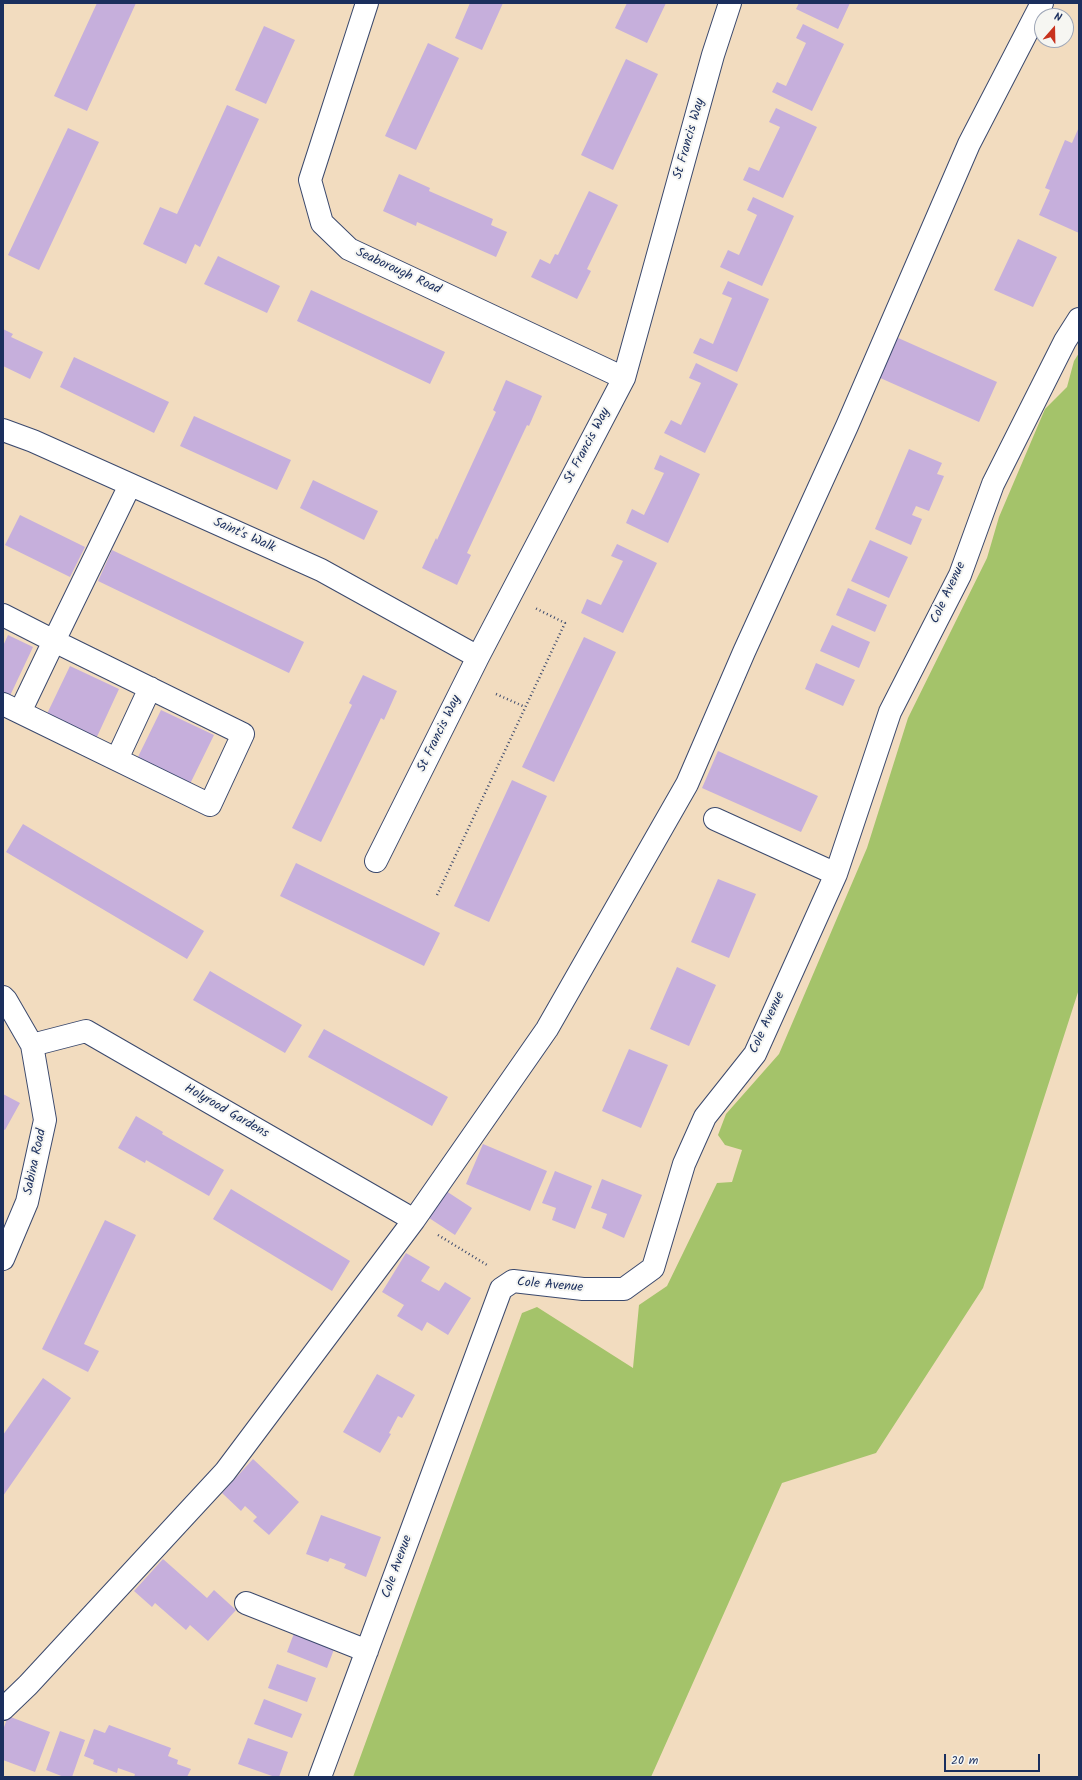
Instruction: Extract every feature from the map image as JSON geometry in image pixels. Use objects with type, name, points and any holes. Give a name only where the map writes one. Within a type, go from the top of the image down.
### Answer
[{"type":"street","name":"Seaborough Road","points":[[367,3],[310,180],[322,223],[349,249],[624,378]]},
{"type":"street","name":"St Francis Way","points":[[376,861],[478,657],[624,378],[713,55],[730,3]]},
{"type":"street","points":[[3,1709],[225,1472],[414,1220],[547,1030],[687,784],[744,652],[847,426],[969,144],[1042,3]]},
{"type":"street","name":"Cole Avenue","points":[[320,1777],[501,1289],[513,1281],[583,1289],[624,1289],[653,1268],[684,1164],[705,1117],[755,1054],[836,874],[890,712],[960,575],[993,484],[1065,341],[1079,320]]},
{"type":"street","name":"Saint's Walk","points":[[3,430],[33,441],[321,570],[478,657]]},
{"type":"street","points":[[3,615],[54,641],[243,734],[210,805],[11,708],[54,641],[130,485]]},
{"type":"street","points":[[116,760],[150,688]]},
{"type":"street","points":[[715,819],[836,874]]},
{"type":"street","name":"Sabina Road","points":[[3,997],[32,1046],[45,1120],[27,1202],[3,1259]]},
{"type":"street","name":"Holyrood Gardens","points":[[32,1046],[86,1032],[414,1220]]},
{"type":"street","points":[[246,1603],[367,1651]]},
{"type":"path","points":[[437,895],[565,623],[534,608]]},
{"type":"path","points":[[496,694],[526,707]]},
{"type":"path","points":[[414,1220],[513,1281]]},
{"type":"green space","points":[[1079,353],[1079,989],[983,1288],[876,1453],[782,1483],[651,1777],[353,1777],[522,1313],[537,1307],[633,1368],[639,1305],[667,1286],[717,1183],[732,1182],[742,1150],[725,1145],[718,1135],[726,1114],[779,1054],[867,848],[908,718],[987,558],[999,517],[1045,409],[1067,387],[1074,361]]},
{"type":"building","points":[[97,3],[136,3],[87,111],[54,96]]},
{"type":"building","points":[[470,3],[503,3],[482,50],[455,38]]},
{"type":"building","points":[[627,3],[666,3],[647,43],[615,28]]},
{"type":"building","points":[[799,3],[850,3],[838,29],[796,9]]},
{"type":"building","points":[[803,24],[844,44],[812,111],[772,92],[777,82],[786,86],[806,43],[796,38]]},
{"type":"building","points":[[264,26],[295,40],[266,104],[235,90]]},
{"type":"building","points":[[428,43],[459,58],[416,150],[385,136]]},
{"type":"building","points":[[626,59],[658,74],[613,170],[581,155]]},
{"type":"building","points":[[227,105],[259,119],[200,247],[195,244],[186,264],[143,244],[160,207],[177,214]]},
{"type":"building","points":[[776,108],[817,127],[783,198],[743,180],[749,167],[759,171],[780,127],[769,122]]},
{"type":"building","points":[[1079,127],[1079,233],[1039,215],[1050,190],[1045,188],[1065,140],[1072,143]]},
{"type":"building","points":[[68,128],[99,142],[39,270],[8,255]]},
{"type":"building","points":[[399,174],[430,188],[429,191],[493,219],[491,225],[507,232],[496,257],[417,222],[416,226],[383,211]]},
{"type":"building","points":[[589,191],[618,205],[587,269],[591,271],[577,299],[531,277],[540,259],[550,264],[555,254],[558,255]]},
{"type":"building","points":[[753,197],[794,216],[762,286],[720,267],[728,250],[739,255],[757,215],[747,210]]},
{"type":"building","points":[[1018,239],[1057,257],[1033,307],[994,290]]},
{"type":"building","points":[[218,256],[280,286],[267,313],[204,284]]},
{"type":"building","points":[[728,281],[769,299],[737,372],[693,353],[700,338],[713,344],[732,298],[722,294]]},
{"type":"building","points":[[311,290],[445,352],[430,384],[297,321]]},
{"type":"building","points":[[3,329],[13,334],[11,337],[43,352],[30,379],[3,366]]},
{"type":"building","points":[[896,337],[997,382],[979,422],[878,377]]},
{"type":"building","points":[[74,357],[169,402],[154,433],[60,387]]},
{"type":"building","points":[[696,363],[738,384],[705,453],[664,433],[671,420],[681,425],[701,383],[689,378]]},
{"type":"building","points":[[506,380],[542,396],[529,426],[527,425],[467,553],[471,555],[457,585],[422,568],[436,538],[437,540],[496,412],[493,410]]},
{"type":"building","points":[[194,416],[291,460],[277,490],[180,446]]},
{"type":"building","points":[[909,449],[942,463],[937,474],[944,476],[929,511],[916,506],[912,515],[922,519],[911,545],[875,529]]},
{"type":"building","points":[[660,455],[700,474],[668,543],[626,523],[632,509],[644,515],[664,473],[654,469]]},
{"type":"building","points":[[313,480],[378,511],[364,540],[300,508]]},
{"type":"building","points":[[20,515],[85,547],[70,577],[5,545]]},
{"type":"building","points":[[870,540],[908,557],[889,598],[851,581]]},
{"type":"building","points":[[617,544],[657,563],[623,633],[581,613],[587,599],[601,605],[623,561],[611,556]]},
{"type":"building","points":[[112,550],[304,642],[289,673],[98,581]]},
{"type":"building","points":[[848,588],[887,605],[875,632],[836,615]]},
{"type":"building","points":[[832,625],[870,642],[859,668],[820,651]]},
{"type":"building","points":[[8,635],[33,647],[8,700],[3,698],[3,646]]},
{"type":"building","points":[[584,637],[616,652],[554,782],[522,767]]},
{"type":"building","points":[[816,663],[855,680],[843,706],[805,689]]},
{"type":"building","points":[[70,666],[119,689],[95,741],[45,718]]},
{"type":"building","points":[[363,675],[397,691],[384,720],[381,718],[321,842],[292,828],[352,705],[349,703]]},
{"type":"building","points":[[161,710],[214,735],[189,786],[136,761]]},
{"type":"building","points":[[718,751],[818,796],[801,832],[702,788]]},
{"type":"building","points":[[512,780],[547,796],[489,922],[454,906]]},
{"type":"building","points":[[23,824],[204,931],[187,959],[6,852]]},
{"type":"building","points":[[296,863],[440,933],[424,966],[280,896]]},
{"type":"building","points":[[718,879],[756,894],[729,958],[691,942]]},
{"type":"building","points":[[677,967],[716,985],[689,1046],[650,1029]]},
{"type":"building","points":[[210,971],[302,1025],[285,1053],[193,1000]]},
{"type":"building","points":[[324,1029],[448,1097],[432,1126],[308,1057]]},
{"type":"building","points":[[629,1049],[668,1065],[641,1128],[602,1111]]},
{"type":"building","points":[[3,1094],[20,1103],[5,1130],[3,1129]]},
{"type":"building","points":[[136,1116],[163,1132],[162,1134],[224,1170],[209,1196],[146,1160],[145,1163],[118,1148]]},
{"type":"building","points":[[483,1144],[547,1171],[530,1211],[466,1184]]},
{"type":"building","points":[[555,1171],[592,1186],[575,1229],[552,1220],[556,1208],[542,1203]]},
{"type":"building","points":[[602,1179],[642,1195],[624,1238],[602,1228],[607,1214],[591,1208]]},
{"type":"building","points":[[231,1189],[350,1261],[332,1291],[213,1219]]},
{"type":"building","points":[[443,1189],[472,1208],[455,1235],[426,1216]]},
{"type":"building","points":[[105,1220],[136,1235],[84,1344],[99,1351],[88,1372],[42,1349]]},
{"type":"building","points":[[406,1253],[430,1267],[421,1281],[439,1291],[445,1282],[471,1298],[448,1335],[427,1322],[422,1331],[397,1316],[404,1305],[382,1292]]},
{"type":"building","points":[[377,1374],[415,1395],[402,1418],[398,1416],[389,1433],[391,1434],[380,1453],[343,1432]]},
{"type":"building","points":[[43,1378],[71,1398],[3,1496],[3,1435]]},
{"type":"building","points":[[253,1459],[299,1502],[269,1535],[253,1521],[257,1517],[245,1506],[241,1511],[222,1493]]},
{"type":"building","points":[[321,1515],[381,1537],[366,1577],[344,1568],[346,1564],[330,1558],[328,1562],[306,1554]]},
{"type":"building","points":[[163,1559],[207,1598],[214,1590],[236,1610],[208,1641],[190,1625],[186,1630],[155,1603],[152,1607],[134,1591]]},
{"type":"building","points":[[296,1628],[336,1644],[327,1668],[287,1652]]},
{"type":"building","points":[[277,1664],[316,1678],[307,1702],[268,1688]]},
{"type":"building","points":[[264,1699],[302,1714],[292,1738],[254,1724]]},
{"type":"building","points":[[8,1716],[50,1732],[35,1772],[3,1760],[3,1730]]},
{"type":"building","points":[[109,1725],[171,1748],[168,1756],[178,1760],[177,1764],[191,1769],[187,1777],[134,1777],[135,1774],[118,1768],[117,1773],[93,1764],[94,1760],[84,1756],[94,1729],[105,1733]]},
{"type":"building","points":[[60,1731],[85,1740],[72,1777],[64,1777],[46,1770]]},
{"type":"building","points":[[248,1738],[288,1752],[279,1777],[275,1777],[238,1764]]}]
